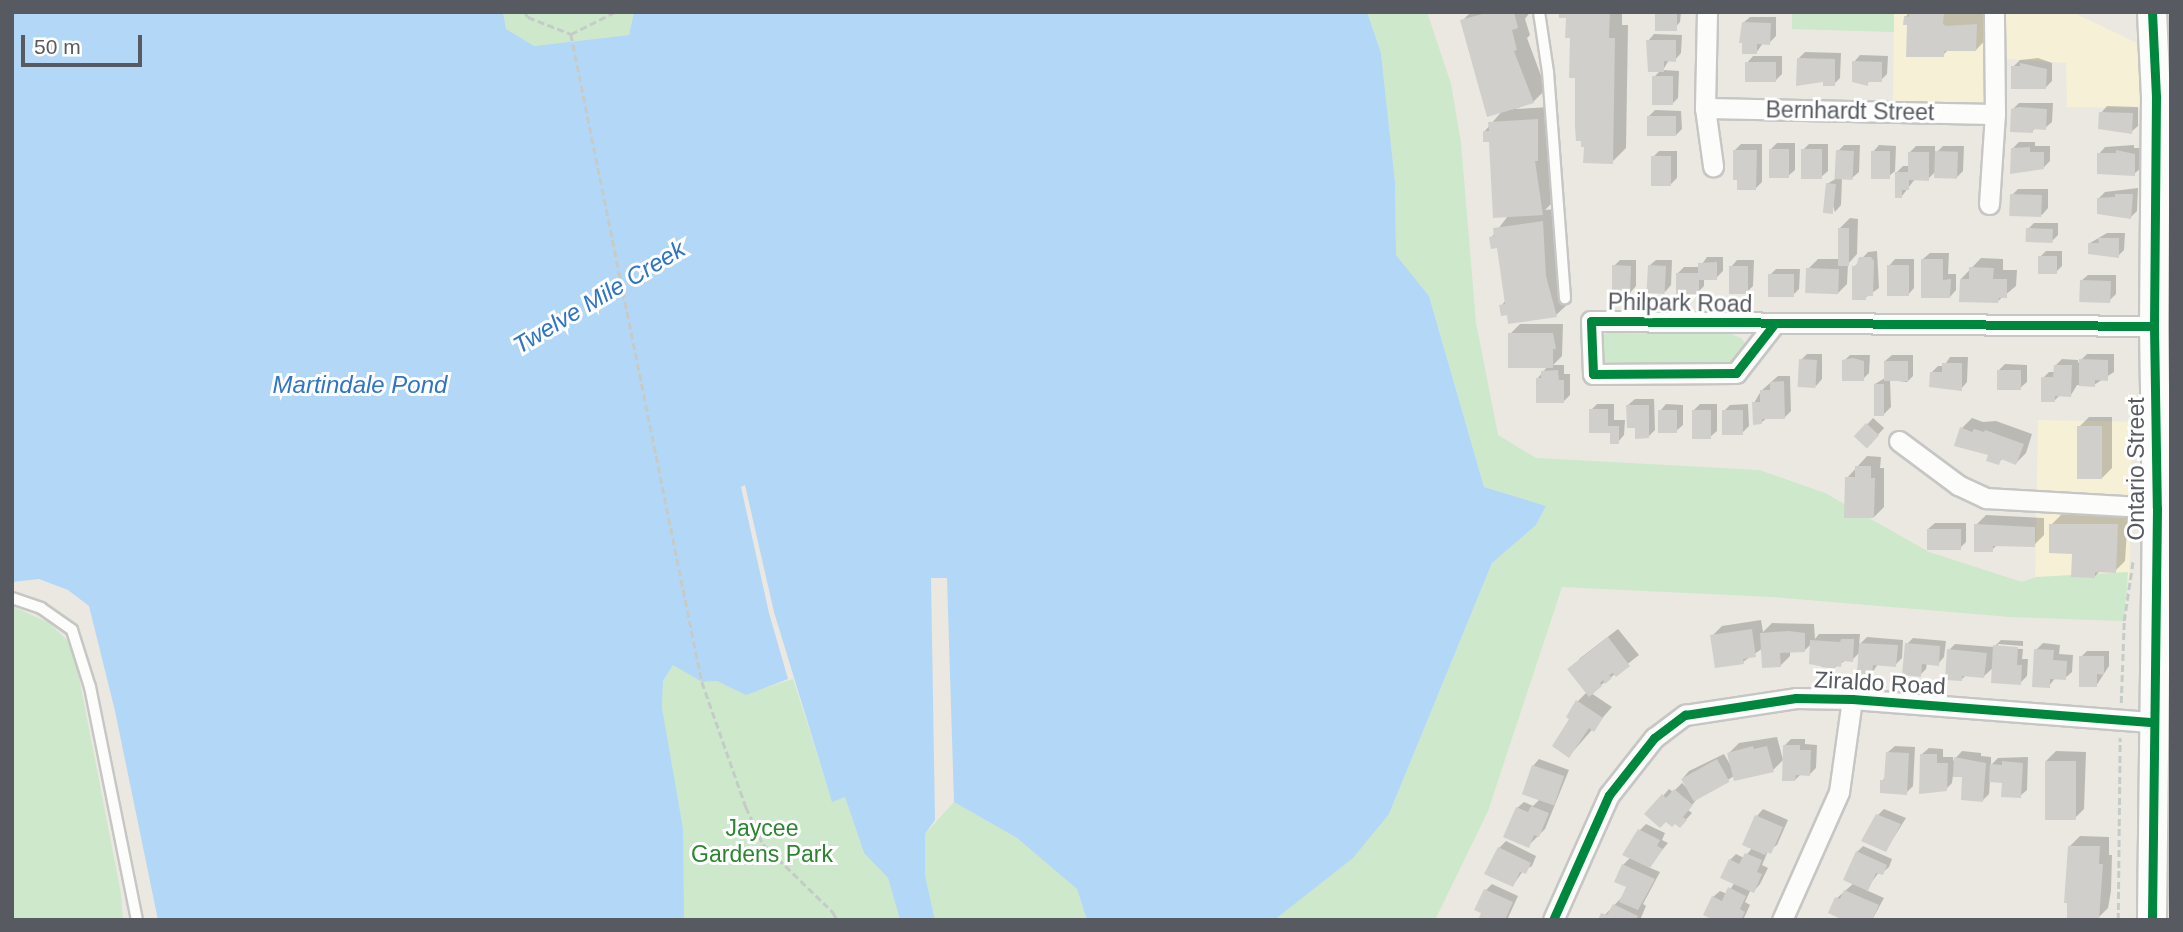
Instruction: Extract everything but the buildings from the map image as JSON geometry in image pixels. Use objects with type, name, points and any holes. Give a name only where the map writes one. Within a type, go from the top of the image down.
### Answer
[{"type":"main road","name":"Ontario Street","points":[[2154,15],[2154,326],[2164,507],[2153,722],[2158,905]]},
{"type":"street","points":[[1707,12],[1705,108],[1713,166]]},
{"type":"street","points":[[1989,204],[1995,114],[1994,12]]},
{"type":"street","name":"Bernhardt Street","points":[[1705,108],[1995,114]]},
{"type":"street","name":"Philpark Road","points":[[1775,323],[1736,373],[1593,374],[1591,321],[2154,326]]},
{"type":"street","points":[[1899,440],[1958,485],[1986,498],[2164,507]]},
{"type":"street","name":"Ziraldo Road","points":[[1553,920],[1609,795],[1654,738],[1685,715],[1796,698],[1852,699],[2153,722]]},
{"type":"street","points":[[1782,920],[1839,792],[1852,699]]},
{"type":"lane","points":[[1539,12],[1548,72],[1565,298]]},
{"type":"lane","points":[[12,598],[41,608],[72,630],[90,687],[136,920]]},
{"type":"path","points":[[525,12],[571,34]]},
{"type":"path","points":[[571,34],[615,12]]},
{"type":"path","points":[[571,34],[702,682],[746,807],[763,844],[826,905],[837,920]]},
{"type":"path","points":[[2118,920],[2124,621],[2133,560]]},
{"type":"shaded area","points":[[1894,12],[2072,12],[2137,43],[2142,108],[2067,107],[2066,63],[1991,58],[1989,108],[1893,107]]},
{"type":"shaded area","points":[[2038,420],[2132,422],[2129,579],[2035,577]]},
{"type":"green space","points":[[503,12],[634,12],[629,35],[534,46],[506,29]]},
{"type":"green space","points":[[1367,12],[1427,12],[1451,84],[1461,143],[1476,323],[1498,435],[1536,458],[1759,470],[1825,493],[1929,552],[2022,582],[2036,577],[2128,572],[2124,621],[2011,617],[1772,597],[1562,587],[1488,811],[1435,920],[1274,920],[1389,814],[1492,563],[1536,525],[1546,506],[1484,487],[1429,296],[1396,255],[1395,182],[1381,53]]},
{"type":"green space","points":[[1792,12],[1894,12],[1894,32],[1792,29]]},
{"type":"green space","points":[[1607,333],[1731,334],[1741,338],[1747,346],[1745,364],[1597,365],[1597,339]]},
{"type":"green space","points":[[12,606],[49,623],[67,640],[76,662],[121,894],[123,920],[12,920]]},
{"type":"green space","name":"Jaycee Gardens Park","points":[[673,664],[702,682],[717,681],[746,694],[793,679],[832,801],[845,797],[864,853],[888,878],[900,920],[684,920],[662,708],[663,682]]},
{"type":"green space","points":[[954,802],[1017,838],[1077,889],[1087,920],[935,920],[925,875],[925,834]]},
{"type":"water","points":[[12,12],[503,12],[506,29],[534,46],[629,35],[634,12],[1367,12],[1381,53],[1395,182],[1396,255],[1429,296],[1484,487],[1546,506],[1536,525],[1492,563],[1389,814],[1353,858],[1274,920],[1087,920],[1077,889],[1017,838],[954,802],[947,578],[931,578],[935,820],[925,834],[925,875],[935,920],[900,920],[888,878],[864,853],[845,797],[832,802],[774,612],[745,485],[741,487],[769,613],[788,679],[746,695],[717,681],[702,682],[673,665],[663,681],[662,708],[683,829],[684,920],[158,920],[115,711],[89,606],[68,590],[39,579],[12,582]]},
{"type":"cycle path","points":[[2152,12],[2156,97],[2154,326],[2157,508],[2152,920]]},
{"type":"cycle path","points":[[1775,323],[1736,373],[1593,374],[1591,321],[2154,326]]},
{"type":"cycle path","points":[[1553,920],[1609,795],[1654,738],[1685,715],[1796,698],[1852,699],[2153,722]]},
{"type":"water label","name":"Twelve Mile Creek","points":[[599,297]]},
{"type":"water label","name":"Martindale Pond","points":[[360,385]]}]
